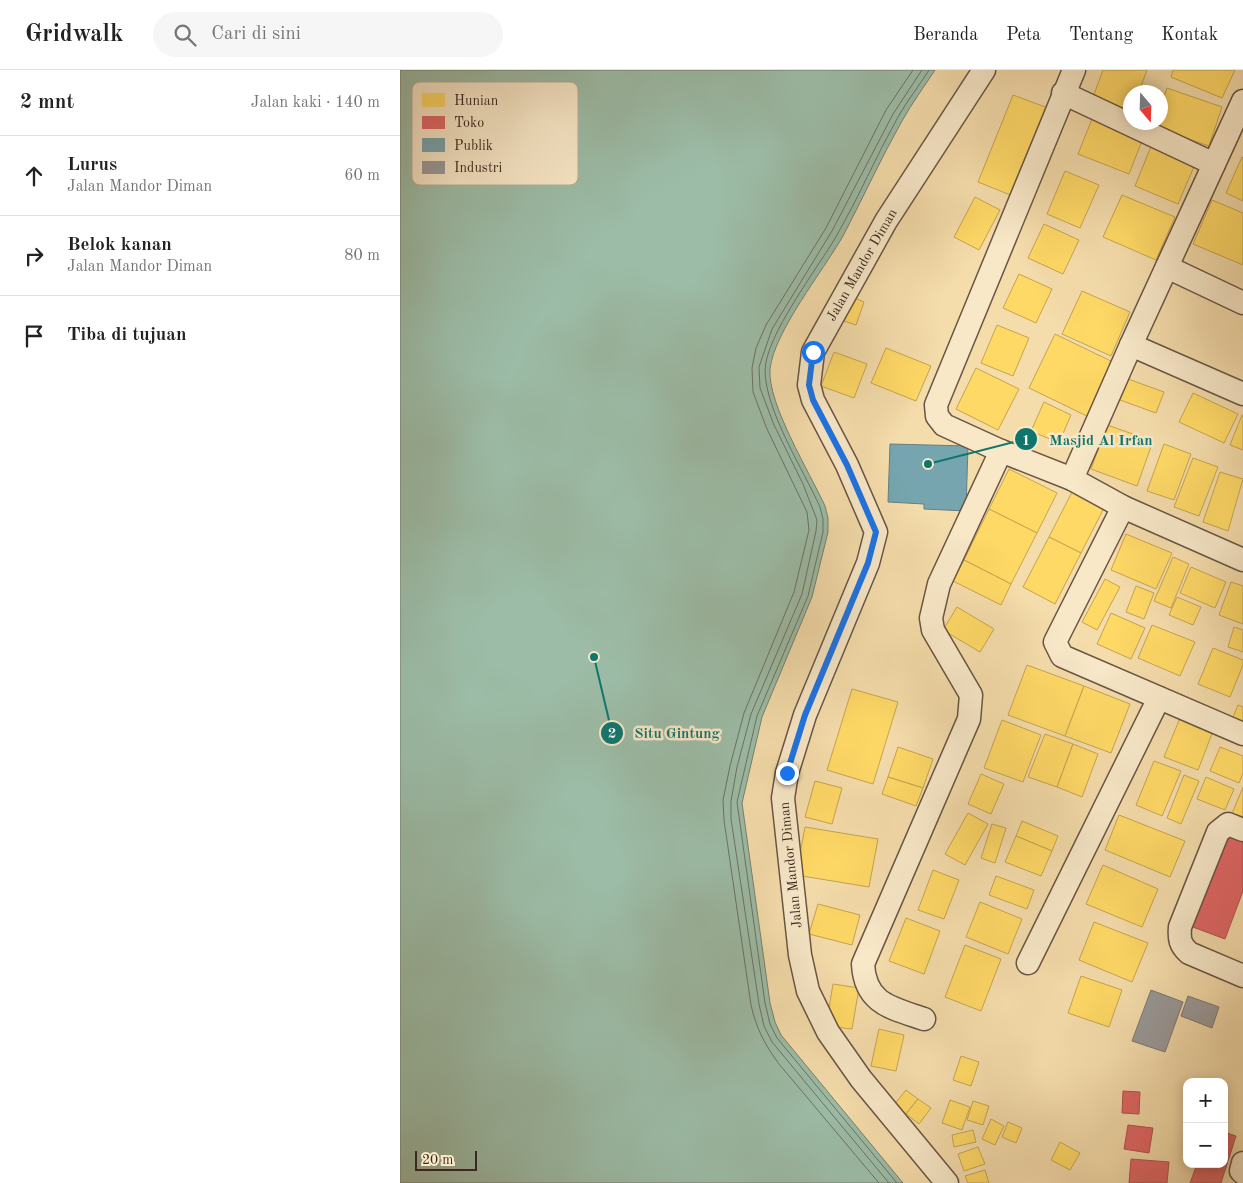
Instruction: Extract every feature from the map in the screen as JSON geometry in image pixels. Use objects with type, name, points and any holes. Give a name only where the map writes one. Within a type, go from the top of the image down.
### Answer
[{"type":"street","name":"Jalan Mandor Diman","points":[[947,1183],[861,1079],[828,1032],[808,991],[800,955],[783,798],[787,773],[805,715],[868,563],[876,532],[847,465],[813,400],[809,385],[813,352],[886,221],[984,70]]},
{"type":"street","points":[[1074,70],[936,405],[937,416],[944,425],[1001,451],[1072,479],[1123,507],[1243,560]]},
{"type":"street","points":[[1063,93],[1214,164]]},
{"type":"street","points":[[1072,479],[1214,164],[1236,134],[1243,101]]},
{"type":"street","points":[[1167,267],[1243,303]]},
{"type":"street","points":[[1131,345],[1243,394]]},
{"type":"street","points":[[924,1019],[883,1004],[870,992],[864,978],[863,964],[969,719],[971,695],[933,630],[931,618],[939,584],[1001,451]]},
{"type":"street","points":[[1123,507],[1056,642],[1062,656],[1243,734]]},
{"type":"street","points":[[1028,963],[1158,698]]},
{"type":"street","points":[[1243,830],[1228,824],[1218,832],[1180,927],[1179,937],[1182,947],[1189,953],[1243,976]]},
{"type":"street","points":[[1243,1163],[1241,1171],[1243,1173]]},
{"type":"water","points":[[400,70],[935,70],[902,121],[843,236],[800,302],[773,354],[770,369],[775,400],[782,419],[825,506],[828,518],[828,532],[812,597],[762,717],[742,803],[770,1003],[775,1022],[781,1035],[903,1183],[400,1183]]},
{"type":"building: Hunian","points":[[1103,70],[1147,70],[1142,85],[1123,85],[1123,108],[1093,97]]},
{"type":"building: Hunian","points":[[1173,70],[1235,70],[1222,98],[1171,77]]},
{"type":"building: Hunian","points":[[1168,88],[1222,107],[1209,146],[1163,130],[1168,130]]},
{"type":"building: Hunian","points":[[1013,95],[1048,108],[1013,196],[978,182]]},
{"type":"building: Hunian","points":[[1092,119],[1143,138],[1129,174],[1078,154]]},
{"type":"building: Hunian","points":[[1152,144],[1196,162],[1178,204],[1135,186]]},
{"type":"building: Hunian","points":[[1243,158],[1243,201],[1226,193]]},
{"type":"building: Hunian","points":[[1065,171],[1099,185],[1080,228],[1047,214]]},
{"type":"building: Hunian","points":[[1122,195],[1175,217],[1156,260],[1103,237]]},
{"type":"building: Hunian","points":[[975,197],[1000,210],[979,250],[954,237]]},
{"type":"building: Hunian","points":[[1212,200],[1243,213],[1243,265],[1193,244]]},
{"type":"building: Hunian","points":[[1044,224],[1079,240],[1063,274],[1028,258]]},
{"type":"building: Hunian","points":[[1019,274],[1052,289],[1036,323],[1003,308]]},
{"type":"building: Hunian","points":[[1082,291],[1130,312],[1111,356],[1062,334]]},
{"type":"building: Hunian","points":[[850,296],[864,302],[856,325],[841,320]]},
{"type":"building: Hunian","points":[[997,325],[1029,338],[1013,376],[981,363]]},
{"type":"building: Hunian","points":[[1055,334],[1113,362],[1087,416],[1029,388]]},
{"type":"building: Hunian","points":[[886,348],[931,366],[916,401],[871,383]]},
{"type":"building: Hunian","points":[[834,352],[867,364],[854,398],[821,386]]},
{"type":"building: Hunian","points":[[976,368],[1019,389],[998,430],[956,409]]},
{"type":"building: Hunian","points":[[1128,379],[1164,392],[1156,413],[1120,400]]},
{"type":"building: Hunian","points":[[1193,393],[1238,414],[1224,443],[1179,422]]},
{"type":"building: Hunian","points":[[1044,402],[1071,415],[1059,443],[1031,431]]},
{"type":"building: Hunian","points":[[1243,415],[1243,450],[1230,445]]},
{"type":"building: Hunian","points":[[1107,425],[1153,441],[1137,486],[1091,469]]},
{"type":"building: Hunian","points":[[1164,444],[1191,454],[1174,500],[1147,491]]},
{"type":"building: Hunian","points":[[1193,458],[1218,467],[1199,516],[1174,507]]},
{"type":"building: Hunian","points":[[1009,469],[1057,493],[1037,533],[989,509]]},
{"type":"building: Hunian","points":[[1220,472],[1243,479],[1228,531],[1203,522]]},
{"type":"building: Hunian","points":[[1074,488],[1106,504],[1081,553],[1049,537]]},
{"type":"building: Hunian","points":[[989,509],[1037,533],[1011,584],[964,560]]},
{"type":"building: Hunian","points":[[1126,534],[1172,553],[1156,589],[1111,570]]},
{"type":"building: Hunian","points":[[1049,537],[1081,553],[1055,604],[1023,587]]},
{"type":"building: Hunian","points":[[1173,557],[1189,564],[1171,608],[1154,601]]},
{"type":"building: Hunian","points":[[964,560],[1011,584],[1001,605],[953,581]]},
{"type":"building: Hunian","points":[[1191,567],[1226,582],[1215,608],[1180,593]]},
{"type":"building: Hunian","points":[[1105,579],[1120,587],[1097,630],[1082,622]]},
{"type":"building: Hunian","points":[[1231,582],[1243,586],[1243,624],[1219,615]]},
{"type":"building: Hunian","points":[[1136,586],[1154,593],[1144,619],[1126,612]]},
{"type":"building: Hunian","points":[[1177,597],[1201,607],[1193,625],[1169,615]]},
{"type":"building: Hunian","points":[[957,607],[994,629],[980,652],[943,630]]},
{"type":"building: Hunian","points":[[1111,613],[1145,628],[1131,659],[1097,644]]},
{"type":"building: Hunian","points":[[1152,625],[1195,642],[1180,676],[1138,658]]},
{"type":"building: Hunian","points":[[1234,627],[1243,630],[1243,652],[1228,647]]},
{"type":"building: Hunian","points":[[1213,648],[1243,660],[1243,665],[1230,697],[1198,684]]},
{"type":"building: Hunian","points":[[1027,665],[1084,686],[1065,736],[1008,715]]},
{"type":"building: Hunian","points":[[1084,686],[1130,704],[1111,753],[1065,736]]},
{"type":"building: Hunian","points":[[852,689],[898,702],[873,784],[827,770]]},
{"type":"building: Hunian","points":[[1238,705],[1243,707],[1243,727],[1231,722]]},
{"type":"building: Hunian","points":[[1180,718],[1213,731],[1198,770],[1164,757]]},
{"type":"building: Hunian","points":[[1002,720],[1041,735],[1023,782],[984,768]]},
{"type":"building: Hunian","points":[[1045,734],[1073,744],[1057,787],[1028,777]]},
{"type":"building: Hunian","points":[[1073,744],[1098,754],[1082,797],[1057,787]]},
{"type":"building: Hunian","points":[[898,747],[933,759],[923,788],[888,777]]},
{"type":"building: Hunian","points":[[1220,747],[1243,756],[1243,773],[1239,783],[1210,771]]},
{"type":"building: Hunian","points":[[1154,761],[1181,771],[1162,816],[1136,805]]},
{"type":"building: Hunian","points":[[981,774],[1004,784],[991,814],[968,804]]},
{"type":"building: Hunian","points":[[1184,775],[1199,781],[1181,824],[1167,818]]},
{"type":"building: Hunian","points":[[888,777],[923,788],[916,806],[882,794]]},
{"type":"building: Hunian","points":[[1206,777],[1234,789],[1225,810],[1197,799]]},
{"type":"building: Hunian","points":[[815,781],[842,788],[832,824],[805,817]]},
{"type":"building: Hunian","points":[[1243,787],[1243,821],[1231,816]]},
{"type":"building: Hunian","points":[[968,813],[988,824],[965,865],[945,854]]},
{"type":"building: Hunian","points":[[1119,815],[1185,841],[1170,877],[1105,850]]},
{"type":"building: Hunian","points":[[1022,821],[1058,836],[1052,851],[1016,836]]},
{"type":"building: Hunian","points":[[992,824],[1006,828],[995,863],[981,858]]},
{"type":"building: Hunian","points":[[805,827],[878,839],[869,887],[796,875]]},
{"type":"building: Hunian","points":[[1016,836],[1052,851],[1041,876],[1005,862]]},
{"type":"building: Hunian","points":[[1103,865],[1158,889],[1142,927],[1086,904]]},
{"type":"building: Hunian","points":[[933,870],[959,880],[944,919],[918,910]]},
{"type":"building: Hunian","points":[[996,876],[1034,890],[1027,909],[989,895]]},
{"type":"building: Hunian","points":[[980,902],[1022,919],[1008,954],[966,937]]},
{"type":"building: Hunian","points":[[818,904],[860,915],[852,945],[809,934]]},
{"type":"building: Hunian","points":[[906,918],[940,931],[924,974],[889,961]]},
{"type":"building: Hunian","points":[[1094,922],[1148,943],[1132,982],[1079,960]]},
{"type":"building: Hunian","points":[[965,945],[1001,959],[981,1011],[945,997]]},
{"type":"building: Hunian","points":[[1081,976],[1122,990],[1109,1027],[1068,1013]]},
{"type":"building: Hunian","points":[[833,984],[859,988],[852,1029],[826,1026]]},
{"type":"building: Hunian","points":[[879,1029],[904,1035],[896,1071],[871,1066]]},
{"type":"building: Hunian","points":[[961,1056],[979,1062],[971,1086],[953,1080]]},
{"type":"building: Hunian","points":[[906,1090],[918,1099],[906,1114],[894,1105]]},
{"type":"building: Hunian","points":[[918,1099],[931,1108],[919,1124],[906,1114]]},
{"type":"building: Hunian","points":[[950,1100],[970,1107],[962,1130],[942,1123]]},
{"type":"building: Hunian","points":[[973,1101],[989,1106],[983,1125],[967,1120]]},
{"type":"building: Hunian","points":[[991,1119],[1004,1126],[995,1145],[982,1139]]},
{"type":"building: Hunian","points":[[1008,1122],[1022,1128],[1016,1143],[1002,1137]]},
{"type":"building: Hunian","points":[[973,1130],[976,1142],[954,1147],[952,1135]]},
{"type":"building: Hunian","points":[[1060,1142],[1080,1153],[1070,1170],[1051,1160]]},
{"type":"building: Hunian","points":[[978,1147],[985,1164],[964,1171],[958,1154]]},
{"type":"building: Hunian","points":[[985,1170],[989,1183],[968,1183],[965,1176]]},
{"type":"building: Toko","points":[[1226,830],[1243,836],[1243,891],[1225,939],[1190,926]]},
{"type":"building: Toko","points":[[1123,1091],[1140,1092],[1139,1114],[1122,1113]]},
{"type":"building: Toko","points":[[1128,1125],[1153,1128],[1149,1153],[1124,1149]]},
{"type":"building: Toko","points":[[1228,1133],[1236,1136],[1228,1161]]},
{"type":"building: Toko","points":[[1131,1159],[1169,1162],[1167,1183],[1129,1183]]},
{"type":"building: Toko","points":[[1196,1168],[1226,1168],[1221,1183],[1190,1183]]},
{"type":"building: Publik","points":[[890,444],[968,446],[966,511],[924,509],[924,504],[888,502]]},
{"type":"building: Industri","points":[[1151,990],[1183,1002],[1165,1052],[1132,1041]]},
{"type":"building: Industri","points":[[1188,996],[1219,1007],[1212,1028],[1181,1016]]},
{"type":"place","name":"Masjid Al Irfan","points":[[928,464]]},
{"type":"place","name":"Situ Gintung","points":[[594,657]]},
{"type":"route","points":[[787,773],[805,715],[868,563],[876,532],[847,465],[813,400],[809,385],[813,352]]}]
